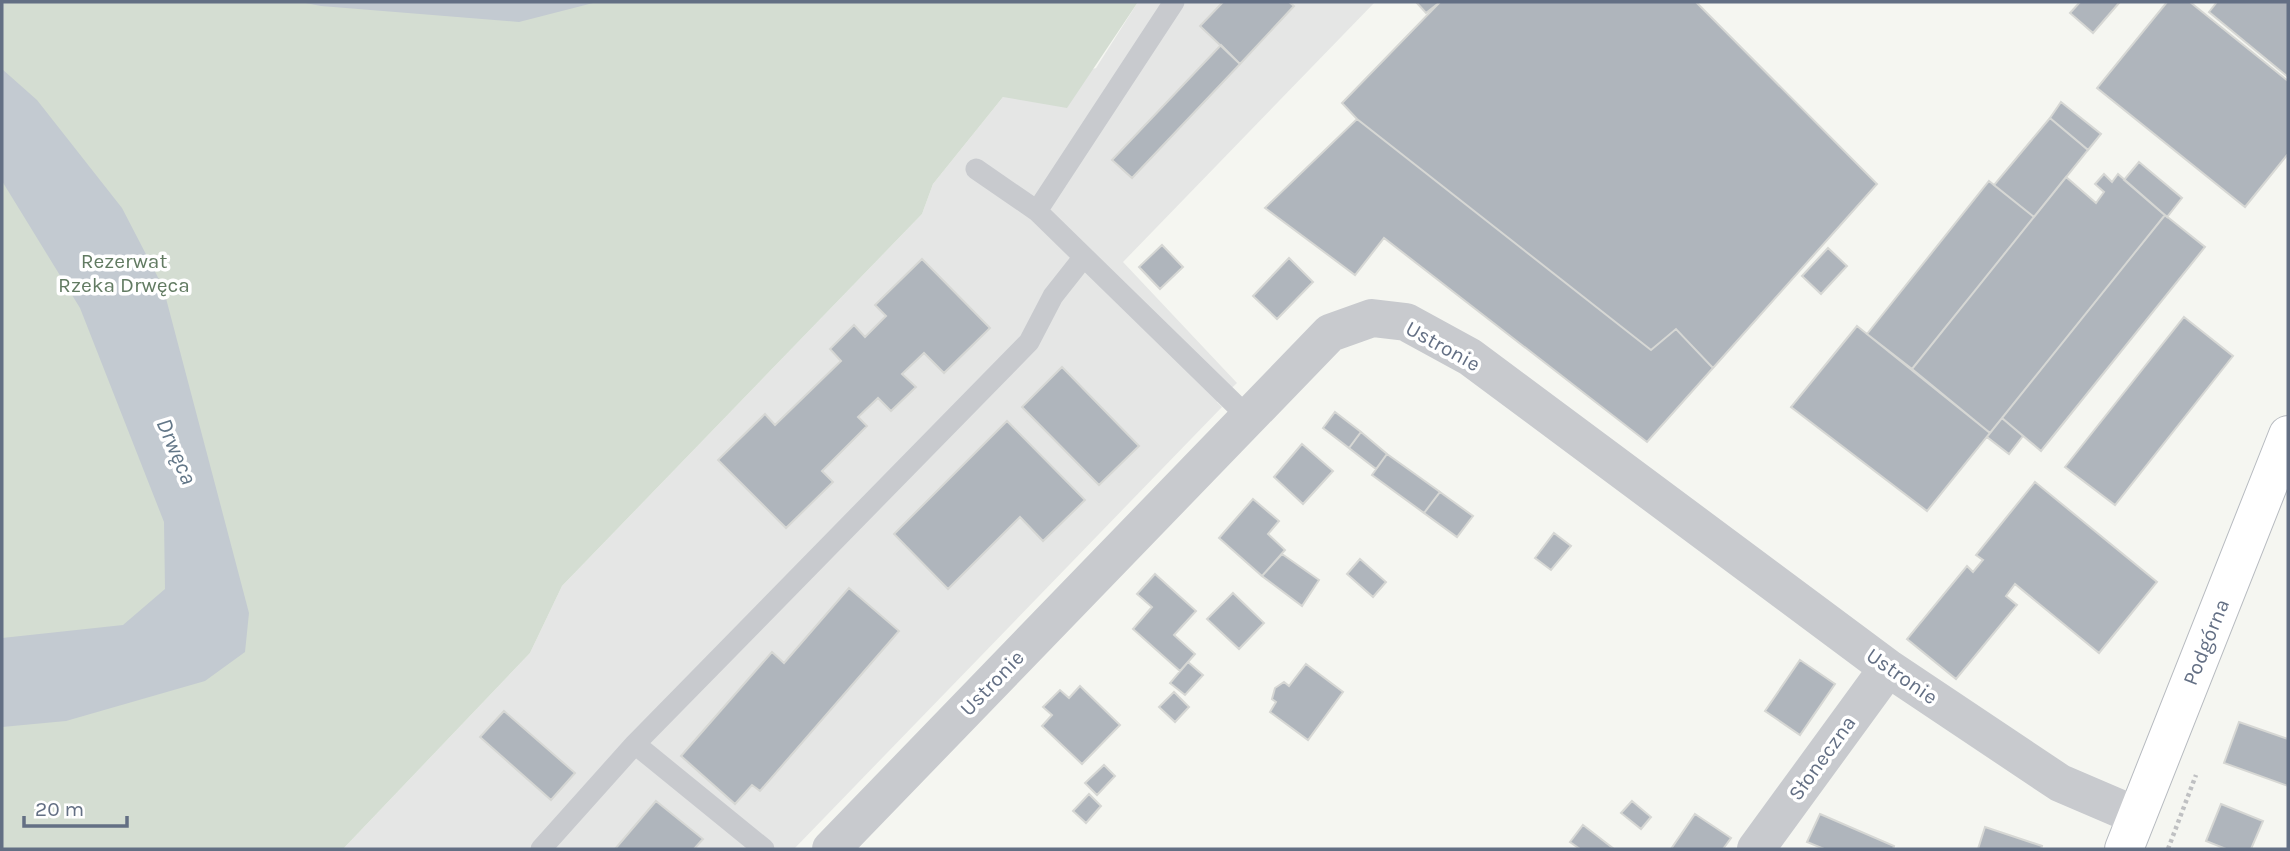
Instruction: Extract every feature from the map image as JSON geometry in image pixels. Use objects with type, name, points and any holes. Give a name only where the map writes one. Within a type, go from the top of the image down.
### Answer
[{"type":"main road","name":"Podgórna","points":[[2130,833],[2288,435]]},
{"type":"street","name":"Ustronie","points":[[831,849],[1330,333],[1372,318],[1406,322],[1470,357],[1888,668],[2130,833]]},
{"type":"street","name":"Słoneczna","points":[[1756,849],[1888,668]]},
{"type":"lane","points":[[1037,211],[1174,2]]},
{"type":"lane","points":[[976,169],[1037,211],[1249,418]]},
{"type":"lane","points":[[541,849],[635,744],[1029,342],[1054,296],[1083,258]]},
{"type":"lane","points":[[635,744],[764,849]]},
{"type":"shaded area","points":[[1138,2],[1375,2],[1123,262],[1237,383],[1217,402],[1222,407],[794,849],[343,849],[530,653],[562,586],[922,214],[933,184],[1003,97],[1096,68]]},
{"type":"green space","name":"Rezerwat Rzeka Drwęca","points":[[2,2],[1138,2],[1067,108],[1003,97],[933,184],[922,214],[562,586],[530,653],[343,849],[2,849]]},
{"type":"water","points":[[300,2],[597,2],[519,22]]},
{"type":"water","name":"Drwęca","points":[[2,69],[37,100],[122,208],[163,287],[249,613],[245,652],[205,681],[66,721],[2,727],[2,638],[123,625],[165,589],[164,522],[80,308],[2,181]]},
{"type":"building","points":[[1223,2],[1289,2],[1294,6],[1240,64],[1200,26]]},
{"type":"building","points":[[1416,2],[1440,2],[1426,13]]},
{"type":"building","points":[[1440,2],[1696,2],[1877,184],[1713,368],[1676,329],[1651,350],[1357,119],[1342,103]]},
{"type":"building","points":[[2080,2],[2119,3],[2093,33],[2070,13]]},
{"type":"building","points":[[2167,2],[2190,2],[2288,81],[2288,154],[2245,207],[2097,88]]},
{"type":"building","points":[[2217,2],[2288,2],[2288,77],[2209,12]]},
{"type":"building","points":[[1221,45],[1240,64],[1132,178],[1112,160]]},
{"type":"building","points":[[2061,102],[2101,134],[2088,150],[2050,118]]},
{"type":"building","points":[[2050,118],[2088,150],[2034,217],[1994,185]]},
{"type":"building","points":[[1357,119],[1651,350],[1676,329],[1713,368],[1647,442],[1384,238],[1355,275],[1265,208]]},
{"type":"building","points":[[2139,162],[2182,198],[2167,217],[2124,180]]},
{"type":"building","points":[[2104,174],[2112,182],[2118,174],[2165,215],[1990,433],[1912,369],[2066,177],[2096,203],[2104,192],[2095,184]]},
{"type":"building","points":[[1989,181],[2034,217],[1912,369],[1867,334]]},
{"type":"building","points":[[2165,215],[2205,247],[2041,451],[2002,418]]},
{"type":"building","points":[[1162,245],[1183,267],[1160,289],[1139,267]]},
{"type":"building","points":[[1828,248],[1847,266],[1821,294],[1802,276]]},
{"type":"building","points":[[1289,258],[1313,282],[1277,319],[1253,296]]},
{"type":"building","points":[[922,259],[990,328],[944,373],[924,353],[902,374],[916,387],[891,411],[878,398],[858,417],[867,426],[822,471],[833,482],[786,528],[718,460],[765,414],[775,425],[841,361],[830,349],[854,325],[865,337],[886,316],[875,305]]},
{"type":"building","points":[[2184,317],[2233,356],[2115,505],[2065,467]]},
{"type":"building","points":[[1857,326],[1990,433],[1927,511],[1791,407]]},
{"type":"building","points":[[1062,367],[1139,446],[1099,485],[1022,407]]},
{"type":"building","points":[[1335,412],[1361,432],[1349,448],[1323,428]]},
{"type":"building","points":[[2002,418],[2023,436],[2009,454],[1987,437]]},
{"type":"building","points":[[1007,421],[1085,500],[1043,541],[1020,517],[948,589],[894,534]]},
{"type":"building","points":[[1361,432],[1387,454],[1376,469],[1349,448]]},
{"type":"building","points":[[1302,444],[1333,471],[1303,504],[1274,477]]},
{"type":"building","points":[[1387,454],[1440,492],[1424,513],[1372,475]]},
{"type":"building","points":[[2035,482],[2157,582],[2099,653],[2015,584],[2006,596],[2017,605],[1956,679],[1907,639],[1967,566],[1973,572],[1983,560],[1976,555]]},
{"type":"building","points":[[1440,492],[1473,516],[1457,537],[1424,513]]},
{"type":"building","points":[[1253,499],[1279,521],[1268,534],[1285,550],[1262,576],[1219,538]]},
{"type":"building","points":[[1554,533],[1571,546],[1551,570],[1535,558]]},
{"type":"building","points":[[1282,554],[1319,580],[1302,606],[1262,576]]},
{"type":"building","points":[[1360,559],[1386,582],[1373,597],[1347,574]]},
{"type":"building","points":[[1155,574],[1196,611],[1174,635],[1195,654],[1180,671],[1133,629],[1152,607],[1137,594]]},
{"type":"building","points":[[849,588],[899,631],[760,791],[752,785],[735,804],[681,756],[772,652],[784,663]]},
{"type":"building","points":[[1233,593],[1264,623],[1239,649],[1207,619]]},
{"type":"building","points":[[1800,660],[1835,684],[1800,735],[1765,711]]},
{"type":"building","points":[[1188,662],[1203,675],[1185,695],[1170,683]]},
{"type":"building","points":[[1306,664],[1343,692],[1308,740],[1270,712],[1276,702],[1272,699],[1275,688],[1284,682],[1289,686]]},
{"type":"building","points":[[1080,686],[1120,725],[1082,764],[1042,726],[1052,715],[1043,707],[1060,690],[1069,698]]},
{"type":"building","points":[[1174,692],[1189,707],[1175,722],[1159,707]]},
{"type":"building","points":[[504,711],[575,773],[551,800],[480,737]]},
{"type":"building","points":[[2239,722],[2288,739],[2288,786],[2224,763]]},
{"type":"building","points":[[1104,765],[1115,776],[1097,795],[1085,783]]},
{"type":"building","points":[[1089,794],[1101,806],[1086,823],[1073,811]]},
{"type":"building","points":[[656,801],[703,839],[694,849],[615,849]]},
{"type":"building","points":[[1632,801],[1651,817],[1641,829],[1621,813]]},
{"type":"building","points":[[2221,804],[2263,821],[2251,849],[2226,849],[2206,841]]},
{"type":"building","points":[[1695,814],[1731,838],[1723,849],[1671,849]]},
{"type":"building","points":[[1820,814],[1894,846],[1893,849],[1824,849],[1807,842]]},
{"type":"building","points":[[1583,825],[1614,849],[1580,849],[1570,842]]},
{"type":"building","points":[[1985,827],[2042,846],[2041,849],[1978,849]]}]
